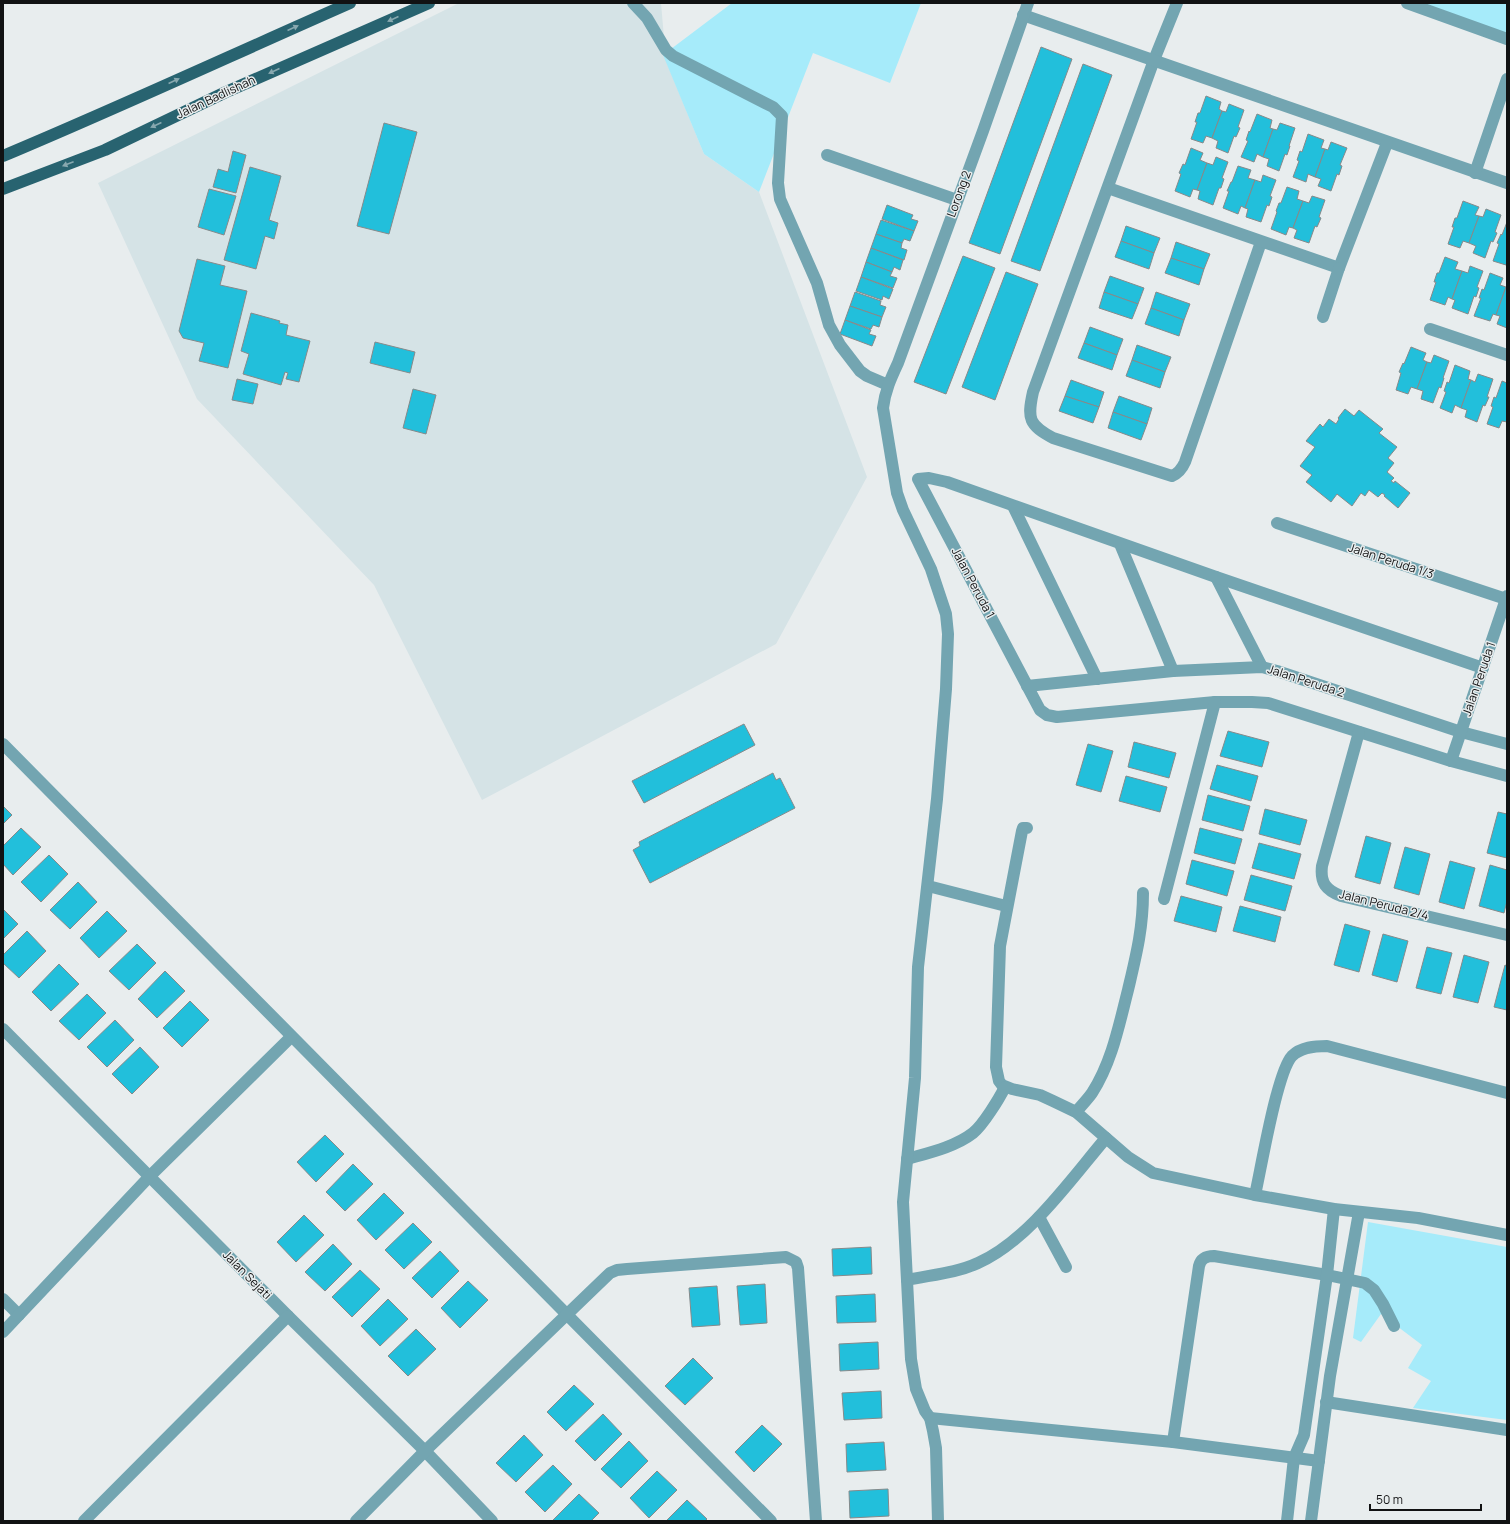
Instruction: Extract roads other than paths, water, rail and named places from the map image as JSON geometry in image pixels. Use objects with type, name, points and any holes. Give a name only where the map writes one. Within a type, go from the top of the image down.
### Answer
[{"type":"main road","points":[[3,156],[93,118],[350,3]]},
{"type":"main road","name":"Jalan Badlishah","points":[[3,189],[105,150],[226,92],[429,3]]},
{"type":"street","points":[[633,3],[647,18],[666,50],[673,56],[773,107],[782,116],[778,183],[780,199],[817,283],[829,325],[840,345],[860,371],[888,385],[883,408],[900,502],[931,569],[946,614],[948,634],[945,704],[928,886],[918,967],[915,1078],[903,1202],[908,1322],[912,1367],[916,1389],[925,1411],[930,1418],[936,1448],[938,1521]]},
{"type":"street","name":"Lorong 2","points":[[888,385],[983,131],[1028,3]]},
{"type":"street","points":[[1177,3],[1154,60],[1033,392],[1029,408],[1032,422],[1039,430],[1053,438],[1172,476],[1177,474],[1182,469],[1185,462],[1261,242]]},
{"type":"street","points":[[1407,3],[1507,39]]},
{"type":"street","points":[[1024,15],[1507,184]]},
{"type":"street","points":[[1475,173],[1507,79]]},
{"type":"street","points":[[1323,317],[1340,268],[1388,143]]},
{"type":"street","points":[[827,155],[957,200]]},
{"type":"street","points":[[1108,188],[1340,268]]},
{"type":"street","points":[[1430,329],[1507,354]]},
{"type":"street","name":"Jalan Peruda 1","points":[[1013,506],[947,482],[929,478],[918,479],[1040,710],[1047,715],[1057,717],[1215,702],[1252,702],[1268,704],[1451,761],[1507,776]]},
{"type":"street","points":[[1013,506],[1483,668]]},
{"type":"street","points":[[1013,506],[1097,679]]},
{"type":"street","name":"Jalan Peruda 1/3","points":[[1277,523],[1506,597]]},
{"type":"street","points":[[1120,544],[1173,671]]},
{"type":"street","points":[[1216,577],[1262,667]]},
{"type":"street","name":"Jalan Peruda 1","points":[[1451,761],[1506,597]]},
{"type":"street","name":"Jalan Peruda 2","points":[[1027,686],[1173,671],[1262,667],[1461,732],[1507,744]]},
{"type":"street","points":[[1164,899],[1215,702]]},
{"type":"street","name":"Jalan Peruda 2/4","points":[[1359,732],[1322,866],[1321,874],[1326,886],[1332,892],[1341,896],[1507,935]]},
{"type":"street","points":[[3,744],[230,972],[291,1037],[340,1084],[770,1521]]},
{"type":"street","points":[[1027,828],[1023,828],[1022,831],[1006,906],[1000,946],[996,1067],[999,1081],[1006,1087],[1040,1095],[1076,1112],[1128,1157],[1153,1173],[1255,1195],[1359,1212],[1418,1218],[1507,1235]]},
{"type":"street","points":[[928,886],[1006,906]]},
{"type":"street","points":[[1076,1112],[1092,1093],[1105,1068],[1116,1038],[1139,944],[1142,923],[1142,893]]},
{"type":"street","name":"Jalan Sejati","points":[[3,1029],[288,1316],[425,1451],[492,1521]]},
{"type":"street","points":[[3,1332],[150,1177],[291,1037]]},
{"type":"street","points":[[1255,1195],[1275,1105],[1285,1068],[1293,1056],[1312,1046],[1327,1046],[1507,1093]]},
{"type":"street","points":[[907,1159],[944,1147],[961,1140],[974,1132],[999,1099],[1006,1087]]},
{"type":"street","points":[[907,1280],[977,1264],[989,1258],[1012,1241],[1039,1217],[1106,1138]]},
{"type":"street","points":[[1286,1521],[1294,1458],[1304,1435],[1327,1275],[1334,1208]]},
{"type":"street","points":[[1312,1521],[1326,1402],[1359,1212]]},
{"type":"street","points":[[1039,1217],[1066,1267]]},
{"type":"street","points":[[1173,1442],[1199,1266],[1203,1258],[1207,1256],[1214,1256],[1365,1283],[1374,1290],[1394,1326]]},
{"type":"street","points":[[356,1521],[425,1451],[603,1278],[617,1270],[786,1257],[796,1262],[798,1268],[816,1521]]},
{"type":"street","points":[[3,1299],[19,1315]]},
{"type":"street","points":[[84,1521],[288,1316]]},
{"type":"street","points":[[1326,1402],[1507,1430]]},
{"type":"street","points":[[930,1418],[1173,1442],[1319,1461]]}]
